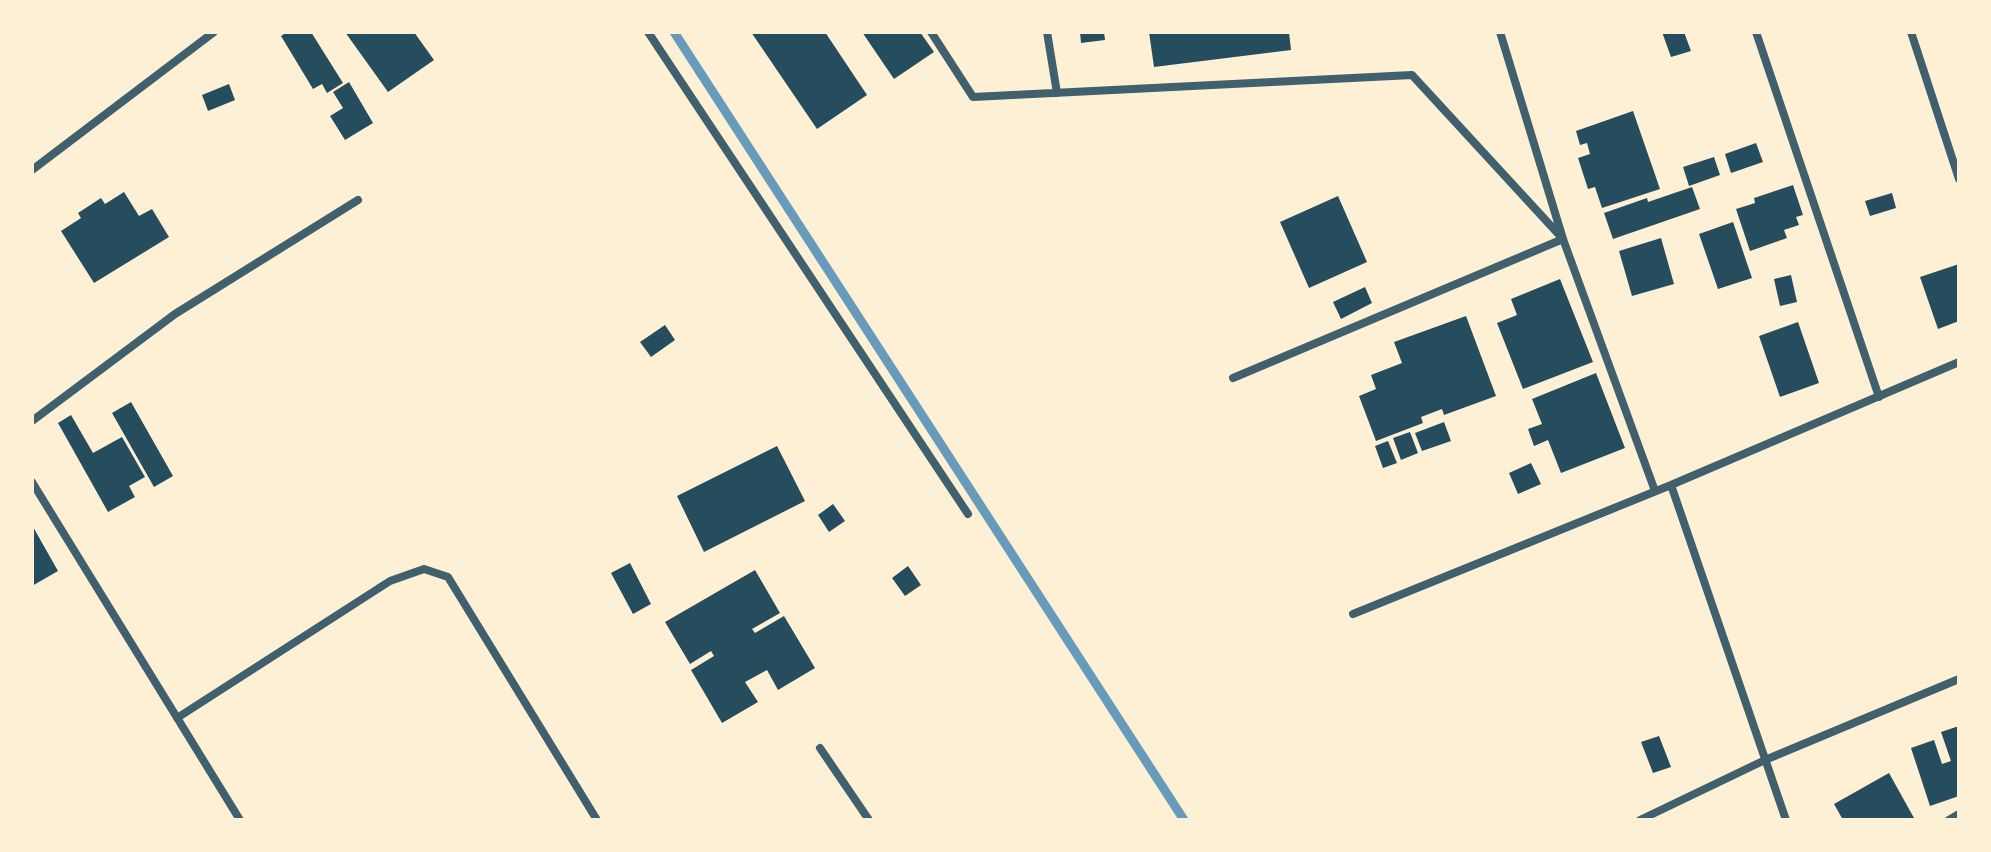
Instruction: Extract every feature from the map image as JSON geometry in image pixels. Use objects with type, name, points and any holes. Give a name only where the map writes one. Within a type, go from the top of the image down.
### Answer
[{"type":"street","points":[[32,170],[214,32]]},
{"type":"street","points":[[648,32],[968,514]]},
{"type":"street","points":[[931,32],[973,97],[1412,75],[1563,239]]},
{"type":"street","points":[[1047,32],[1057,93]]},
{"type":"street","points":[[1500,32],[1563,239],[1655,491]]},
{"type":"street","points":[[1756,32],[1879,397]]},
{"type":"street","points":[[1911,32],[1959,179]]},
{"type":"street","points":[[32,421],[175,314],[358,200]]},
{"type":"street","points":[[1233,378],[1563,239]]},
{"type":"street","points":[[1353,614],[1671,485],[1959,362]]},
{"type":"street","points":[[32,482],[240,820]]},
{"type":"street","points":[[1671,485],[1786,820]]},
{"type":"street","points":[[177,718],[390,581],[424,569],[448,577],[597,820]]},
{"type":"street","points":[[1640,820],[1765,760],[1959,679]]},
{"type":"street","points":[[820,748],[869,820]]},
{"type":"street","points":[[1949,820],[1959,814]]},
{"type":"building","points":[[287,32],[311,32],[343,83],[327,93],[322,84],[313,89],[281,36]]},
{"type":"building","points":[[345,32],[414,32],[434,60],[388,92]]},
{"type":"building","points":[[751,32],[825,32],[867,95],[817,129]]},
{"type":"building","points":[[862,32],[920,32],[934,52],[894,79]]},
{"type":"building","points":[[1080,32],[1104,32],[1105,40],[1081,43]]},
{"type":"building","points":[[1149,32],[1289,32],[1291,50],[1154,67]]},
{"type":"building","points":[[1662,32],[1684,32],[1691,51],[1671,57]]},
{"type":"building","points":[[349,82],[373,123],[345,140],[330,116],[343,108],[333,92]]},
{"type":"building","points":[[229,84],[235,100],[208,111],[202,95]]},
{"type":"building","points":[[1633,111],[1660,189],[1602,208],[1595,187],[1588,189],[1578,158],[1590,154],[1587,143],[1580,145],[1576,131]]},
{"type":"building","points":[[1756,143],[1763,162],[1731,173],[1725,154]]},
{"type":"building","points":[[1714,157],[1720,175],[1689,186],[1683,167]]},
{"type":"building","points":[[1793,185],[1803,215],[1796,217],[1799,225],[1784,230],[1787,238],[1750,251],[1736,209],[1755,203],[1754,198]]},
{"type":"building","points":[[1692,187],[1700,209],[1613,239],[1604,213]]},
{"type":"building","points":[[124,192],[139,216],[152,209],[169,237],[94,283],[61,231],[81,218],[78,213],[101,198],[105,204]]},
{"type":"building","points":[[1892,193],[1896,208],[1870,216],[1865,201]]},
{"type":"building","points":[[1338,196],[1367,262],[1309,288],[1280,222]]},
{"type":"building","points":[[1733,222],[1752,278],[1718,289],[1699,234]]},
{"type":"building","points":[[1661,238],[1674,284],[1632,296],[1619,251]]},
{"type":"building","points":[[1959,264],[1959,321],[1938,329],[1920,277]]},
{"type":"building","points":[[1791,275],[1797,302],[1780,306],[1774,279]]},
{"type":"building","points":[[1560,279],[1593,362],[1523,389],[1497,323],[1517,315],[1511,299]]},
{"type":"building","points":[[1365,287],[1372,303],[1341,319],[1333,302]]},
{"type":"building","points":[[1466,316],[1496,396],[1444,415],[1442,409],[1421,417],[1423,423],[1376,441],[1359,396],[1376,389],[1371,375],[1402,363],[1394,342]]},
{"type":"building","points":[[1798,322],[1819,383],[1780,397],[1759,336]]},
{"type":"building","points":[[665,325],[675,340],[651,357],[640,342]]},
{"type":"building","points":[[1596,373],[1625,448],[1561,473],[1548,440],[1534,446],[1528,429],[1542,424],[1532,399]]},
{"type":"building","points":[[131,402],[173,476],[154,487],[112,413]]},
{"type":"building","points":[[71,415],[93,453],[122,437],[145,477],[129,486],[135,497],[108,512],[58,423]]},
{"type":"building","points":[[1444,422],[1451,441],[1422,451],[1415,433]]},
{"type":"building","points":[[1410,432],[1418,453],[1401,460],[1393,438]]},
{"type":"building","points":[[1388,441],[1397,463],[1383,468],[1375,446]]},
{"type":"building","points":[[777,446],[805,501],[704,552],[677,496]]},
{"type":"building","points":[[1531,463],[1541,484],[1518,494],[1509,473]]},
{"type":"building","points":[[833,504],[845,521],[829,532],[818,515]]},
{"type":"building","points":[[32,525],[58,571],[32,586]]},
{"type":"building","points":[[630,563],[651,604],[633,614],[611,573]]},
{"type":"building","points":[[908,566],[921,585],[905,596],[892,578]]},
{"type":"building","points":[[755,570],[780,613],[752,629],[755,633],[784,616],[815,668],[778,690],[767,670],[745,682],[758,702],[722,723],[691,670],[714,656],[711,651],[690,664],[665,622]]},
{"type":"building","points":[[1959,726],[1959,796],[1930,806],[1911,748],[1934,740],[1942,764],[1951,761],[1941,732]]},
{"type":"building","points":[[1659,736],[1671,767],[1653,773],[1641,742]]},
{"type":"building","points":[[1889,773],[1914,818],[1843,820],[1834,804]]},
{"type":"waterway","points":[[674,32],[1184,820]]}]
